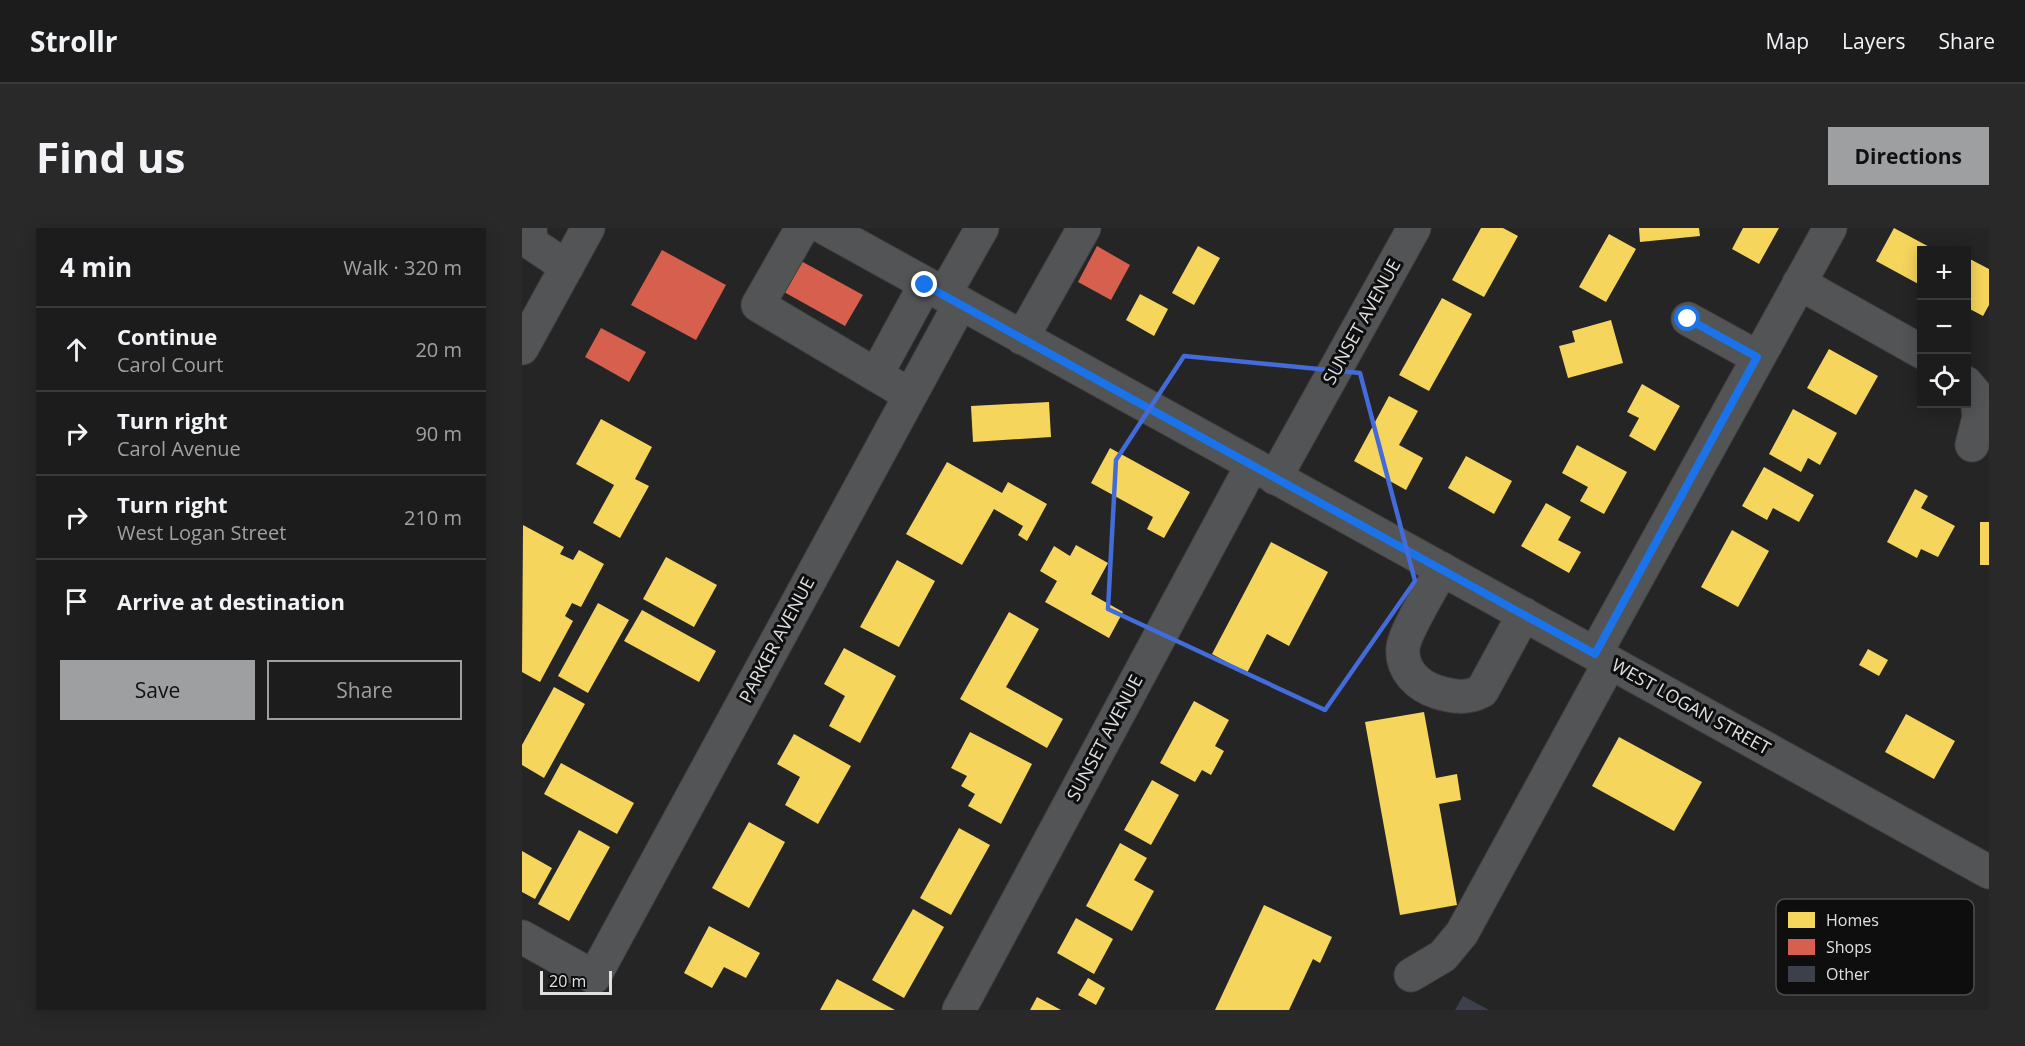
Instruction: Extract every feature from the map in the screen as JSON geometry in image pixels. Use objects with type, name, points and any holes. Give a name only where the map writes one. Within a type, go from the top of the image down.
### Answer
[{"type":"street","points":[[530,228],[531,243],[567,267]]},
{"type":"street","points":[[523,343],[588,228]]},
{"type":"street","points":[[802,228],[758,305],[910,395]]},
{"type":"street","points":[[876,375],[943,294],[982,228]]},
{"type":"street","points":[[1022,338],[1084,228]]},
{"type":"street","name":"SUNSET AVENUE","points":[[959,1010],[1264,472],[1414,228]]},
{"type":"street","points":[[1411,975],[1443,956],[1462,933],[1757,357],[1830,228]]},
{"type":"street","name":"WEST LOGAN STREET","points":[[832,230],[1022,338],[1989,872]]},
{"type":"street","points":[[1799,283],[1917,348]]},
{"type":"street","name":"PARKER AVENUE","points":[[522,937],[594,977],[910,395],[943,294]]},
{"type":"street","points":[[1688,319],[1757,357]]},
{"type":"street","points":[[1971,389],[1977,396],[1978,417],[1972,445]]},
{"type":"street","points":[[1442,569],[1403,647],[1404,662],[1413,678],[1425,687],[1458,697],[1472,696],[1482,691],[1524,614]]},
{"type":"highlighted area","points":[[1184,356],[1360,373],[1415,581],[1325,710],[1108,609],[1116,460]]},
{"type":"building: Homes","points":[[1481,228],[1503,228],[1518,236],[1484,297],[1452,280]]},
{"type":"building: Homes","points":[[1639,228],[1699,228],[1700,236],[1640,242]]},
{"type":"building: Homes","points":[[1743,228],[1779,228],[1759,264],[1732,249]]},
{"type":"building: Homes","points":[[1894,228],[1928,246],[1917,246],[1917,283],[1876,261]]},
{"type":"building: Homes","points":[[1609,234],[1636,249],[1606,302],[1579,287]]},
{"type":"building: Homes","points":[[1198,246],[1220,258],[1194,305],[1172,293]]},
{"type":"building: Homes","points":[[1971,260],[1989,269],[1989,305],[1983,316],[1971,310]]},
{"type":"building: Homes","points":[[1140,294],[1168,309],[1154,336],[1126,320]]},
{"type":"building: Homes","points":[[1442,298],[1472,314],[1429,391],[1399,375]]},
{"type":"building: Homes","points":[[1611,320],[1623,363],[1568,378],[1559,346],[1575,342],[1572,331]]},
{"type":"building: Homes","points":[[1829,349],[1878,376],[1856,415],[1807,388]]},
{"type":"building: Homes","points":[[1642,384],[1680,406],[1655,451],[1629,436],[1639,418],[1627,412]]},
{"type":"building: Homes","points":[[1389,396],[1418,411],[1399,445],[1423,458],[1406,490],[1354,461]]},
{"type":"building: Homes","points":[[1049,402],[1051,437],[973,442],[971,406]]},
{"type":"building: Homes","points":[[1793,409],[1837,433],[1820,465],[1808,458],[1801,472],[1769,454]]},
{"type":"building: Homes","points":[[601,419],[652,447],[635,479],[649,486],[620,538],[593,523],[614,485],[576,464]]},
{"type":"building: Homes","points":[[1577,445],[1627,472],[1604,514],[1580,501],[1588,487],[1562,473]]},
{"type":"building: Homes","points":[[1110,448],[1190,492],[1164,538],[1147,529],[1153,517],[1091,483]]},
{"type":"building: Homes","points":[[1466,456],[1512,481],[1494,514],[1448,488]]},
{"type":"building: Homes","points":[[947,462],[1002,493],[1008,482],[1047,504],[1027,541],[1018,535],[1023,526],[994,509],[962,565],[906,534]]},
{"type":"building: Homes","points":[[1764,467],[1814,495],[1799,522],[1773,508],[1767,520],[1742,506]]},
{"type":"building: Homes","points":[[1915,489],[1928,496],[1921,508],[1955,526],[1938,557],[1921,549],[1917,558],[1887,542]]},
{"type":"building: Homes","points":[[1546,503],[1571,517],[1558,540],[1581,552],[1569,573],[1521,546]]},
{"type":"building: Homes","points":[[1980,522],[1989,522],[1989,565],[1980,565]]},
{"type":"building: Homes","points":[[523,525],[564,547],[560,554],[573,560],[579,550],[604,564],[581,607],[572,603],[565,616],[573,621],[540,682],[522,672]]},
{"type":"building: Homes","points":[[1732,530],[1769,551],[1738,607],[1701,587]]},
{"type":"building: Homes","points":[[1271,542],[1328,572],[1289,646],[1267,634],[1247,673],[1212,654]]},
{"type":"building: Homes","points":[[1076,545],[1108,563],[1091,594],[1123,612],[1109,638],[1045,602],[1057,581],[1040,571],[1054,546],[1070,556]]},
{"type":"building: Homes","points":[[666,557],[717,585],[694,627],[643,599]]},
{"type":"building: Homes","points":[[897,560],[935,581],[899,647],[860,627]]},
{"type":"building: Homes","points":[[598,603],[629,620],[588,693],[558,676]]},
{"type":"building: Homes","points":[[642,610],[716,651],[699,682],[624,641]]},
{"type":"building: Homes","points":[[1009,612],[1039,629],[1006,687],[1063,719],[1047,748],[960,699]]},
{"type":"building: Homes","points":[[844,648],[896,676],[860,743],[829,726],[845,696],[824,684]]},
{"type":"building: Homes","points":[[1868,649],[1888,660],[1879,676],[1859,665]]},
{"type":"building: Homes","points":[[554,687],[585,704],[544,778],[522,765],[522,745]]},
{"type":"building: Homes","points":[[1194,701],[1229,720],[1215,746],[1224,751],[1211,775],[1202,770],[1195,782],[1160,763]]},
{"type":"building: Homes","points":[[1424,712],[1436,778],[1457,774],[1461,800],[1439,804],[1457,905],[1400,915],[1365,722]]},
{"type":"building: Homes","points":[[1906,714],[1955,741],[1934,779],[1885,752]]},
{"type":"building: Homes","points":[[970,732],[1032,764],[1001,824],[968,806],[975,794],[961,786],[967,776],[951,768]]},
{"type":"building: Homes","points":[[794,734],[851,766],[818,824],[785,805],[800,777],[777,764]]},
{"type":"building: Homes","points":[[1619,737],[1702,782],[1674,831],[1592,786]]},
{"type":"building: Homes","points":[[561,763],[634,803],[617,834],[544,794]]},
{"type":"building: Homes","points":[[1152,780],[1179,795],[1151,845],[1124,830]]},
{"type":"building: Homes","points":[[749,822],[785,842],[749,908],[712,888]]},
{"type":"building: Homes","points":[[959,828],[990,845],[951,915],[920,898]]},
{"type":"building: Homes","points":[[579,830],[610,847],[569,921],[538,904]]},
{"type":"building: Homes","points":[[1120,843],[1147,858],[1134,880],[1154,891],[1132,931],[1086,906]]},
{"type":"building: Homes","points":[[522,851],[552,868],[535,899],[522,892]]},
{"type":"building: Homes","points":[[1264,905],[1332,937],[1320,963],[1313,959],[1289,1010],[1215,1010]]},
{"type":"building: Homes","points":[[913,909],[944,927],[904,998],[872,980]]},
{"type":"building: Homes","points":[[1076,918],[1113,939],[1094,974],[1057,953]]},
{"type":"building: Homes","points":[[709,926],[760,953],[746,978],[724,967],[712,988],[684,973]]},
{"type":"building: Homes","points":[[1088,978],[1105,988],[1096,1005],[1078,995]]},
{"type":"building: Homes","points":[[837,979],[895,1010],[820,1010]]},
{"type":"building: Homes","points":[[1037,997],[1061,1010],[1030,1010]]},
{"type":"building: Shops","points":[[1097,246],[1130,265],[1111,300],[1078,282]]},
{"type":"building: Shops","points":[[662,250],[726,285],[696,340],[631,305]]},
{"type":"building: Shops","points":[[801,261],[863,295],[845,326],[784,292]]},
{"type":"building: Shops","points":[[601,328],[646,352],[629,382],[585,357]]},
{"type":"building: Other","points":[[1463,996],[1489,1010],[1455,1010]]},
{"type":"route","points":[[925,285],[1595,654],[1757,357],[1688,319]]}]
